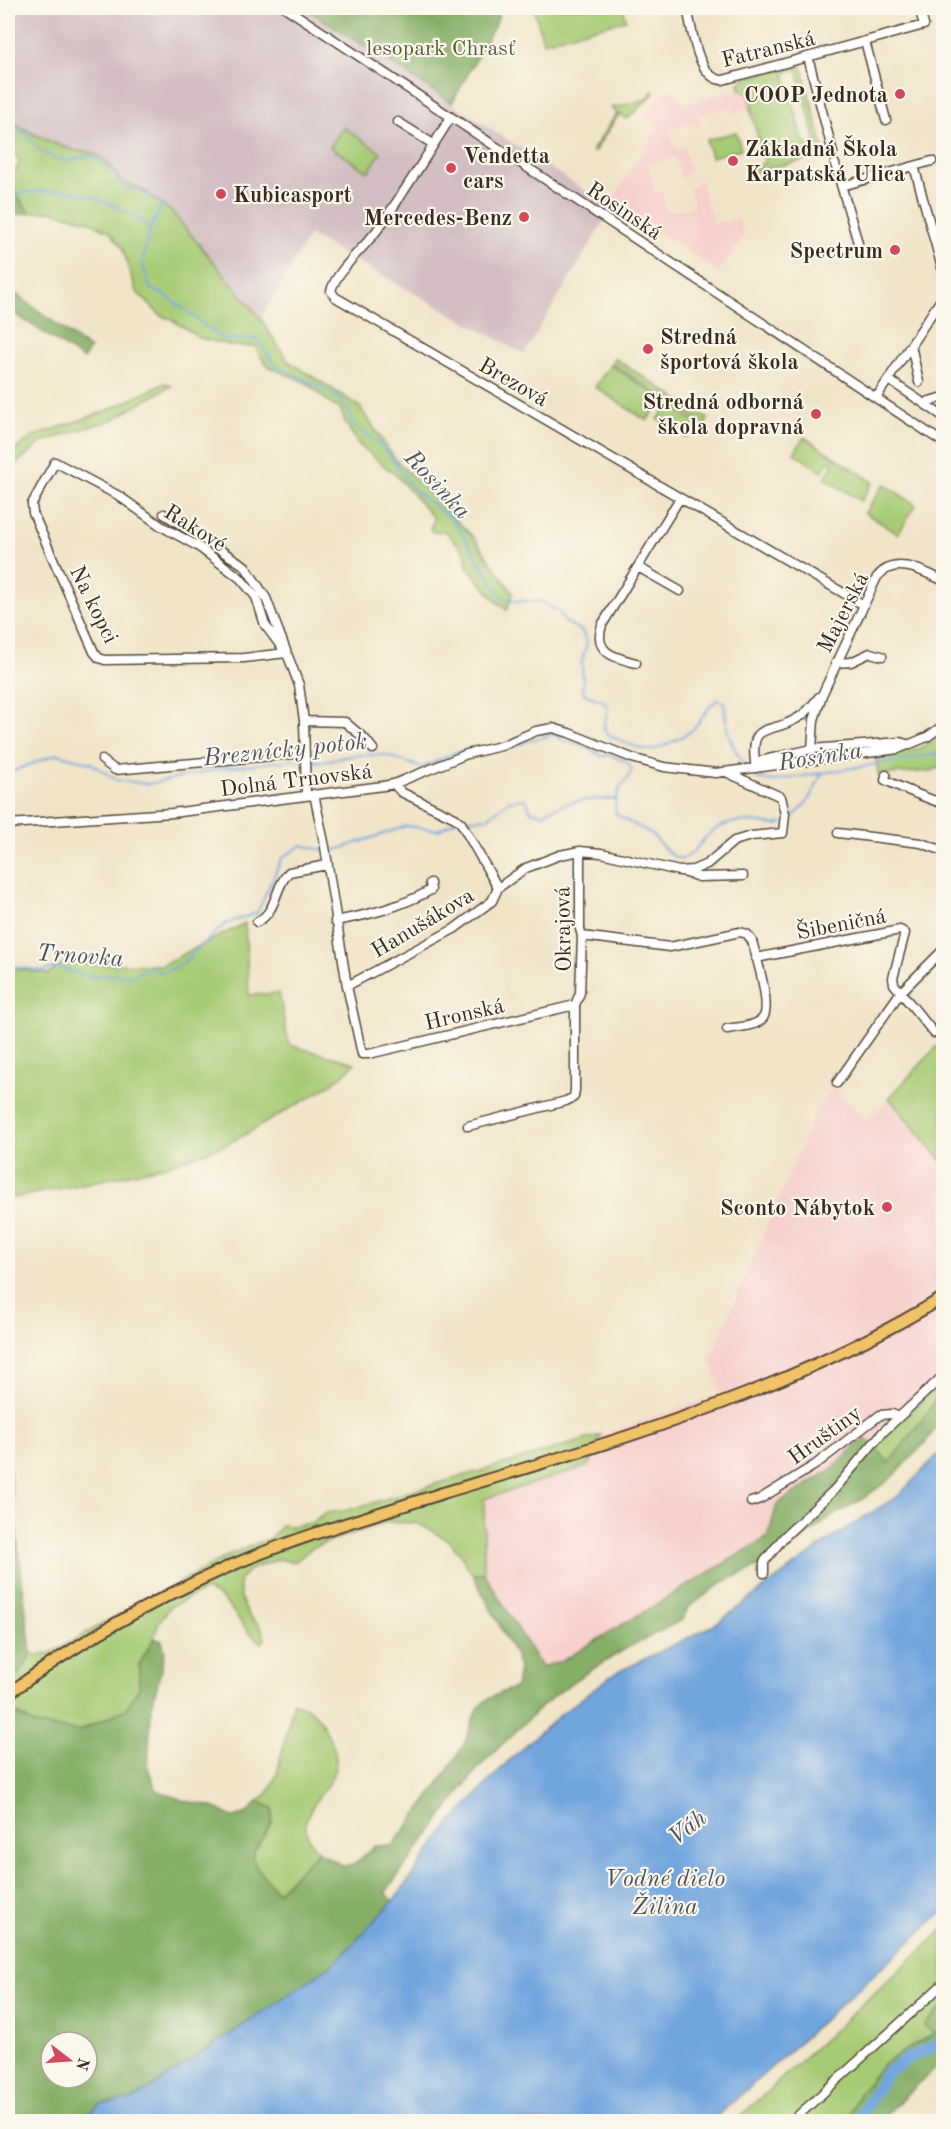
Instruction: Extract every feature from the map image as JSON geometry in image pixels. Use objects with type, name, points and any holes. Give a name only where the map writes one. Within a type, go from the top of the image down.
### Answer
[{"type":"main road","points":[[8,1694],[64,1655],[123,1620],[231,1566],[320,1532],[652,1429],[733,1400],[796,1375],[944,1297]]},
{"type":"street","name":"Rosinská","points":[[286,8],[944,443]]},
{"type":"street","name":"Fatranská","points":[[687,8],[702,64],[708,75],[717,80],[924,25],[920,8]]},
{"type":"street","points":[[865,41],[886,120]]},
{"type":"street","points":[[808,57],[833,153]]},
{"type":"street","points":[[398,122],[433,144],[451,117]]},
{"type":"street","name":"Brezová","points":[[433,144],[376,232],[348,263],[331,291],[335,297],[864,605]]},
{"type":"street","points":[[842,186],[932,161]]},
{"type":"street","points":[[835,164],[858,243]]},
{"type":"street","points":[[914,166],[944,275]]},
{"type":"street","points":[[876,398],[944,295]]},
{"type":"street","points":[[911,345],[919,382]]},
{"type":"street","points":[[889,380],[944,417]]},
{"type":"street","points":[[926,405],[928,401],[944,397]]},
{"type":"street","name":"Rakové","points":[[56,462],[119,496],[161,526],[199,547],[240,578],[256,597],[266,625],[286,653]]},
{"type":"street","name":"Na kopci","points":[[56,462],[32,504],[33,513],[94,652],[99,658],[105,660],[244,658],[286,653]]},
{"type":"street","points":[[636,663],[614,657],[606,652],[600,640],[602,625],[680,498]]},
{"type":"street","name":"Rakové","points":[[164,514],[245,566],[266,598],[299,685],[310,794],[325,850],[346,986],[362,1054]]},
{"type":"street","points":[[199,547],[219,548]]},
{"type":"street","name":"Majerská","points":[[812,749],[814,720],[822,695],[877,578],[886,569],[896,566],[921,570],[944,582]]},
{"type":"street","points":[[638,567],[681,591]]},
{"type":"street","points":[[836,663],[851,662],[870,653],[882,656]]},
{"type":"street","name":"Majerská","points":[[752,767],[754,741],[758,735],[767,729],[793,721],[806,712],[822,695]]},
{"type":"street","points":[[304,721],[345,722],[373,748]]},
{"type":"street","points":[[752,767],[874,753],[910,745],[944,725]]},
{"type":"street","name":"Dolná Trnovská","points":[[8,825],[172,813],[394,784],[466,754],[497,747],[536,731],[553,728],[569,732],[632,758],[663,767],[727,772],[752,767]]},
{"type":"street","points":[[752,767],[812,749],[900,742],[910,745]]},
{"type":"street","points":[[102,760],[115,770],[305,756]]},
{"type":"street","name":"Hanušákova","points":[[679,871],[693,870],[707,864],[734,841],[751,836],[783,833],[781,797],[727,772]]},
{"type":"street","points":[[886,775],[885,780],[915,795],[944,804]]},
{"type":"street","points":[[394,784],[401,792],[458,821],[498,888]]},
{"type":"street","points":[[838,833],[921,843],[944,851]]},
{"type":"street","name":"Hanušákova","points":[[346,986],[454,929],[492,901],[498,888],[526,868],[560,855],[580,851],[601,853],[699,877],[743,876]]},
{"type":"street","name":"Okrajová","points":[[468,1126],[574,1097],[575,1005],[580,993],[582,936],[580,929],[580,851]]},
{"type":"street","points":[[257,922],[270,913],[283,879],[289,872],[327,865]]},
{"type":"street","points":[[335,921],[359,917],[408,903],[431,890],[430,883]]},
{"type":"street","name":"Šibeničná","points":[[756,958],[900,930],[904,933],[893,978],[900,993]]},
{"type":"street","points":[[582,936],[670,947],[740,932],[747,934],[752,941],[766,1006],[763,1018],[756,1023],[727,1029]]},
{"type":"street","points":[[837,1083],[900,993],[944,949]]},
{"type":"street","points":[[900,993],[934,1034]]},
{"type":"street","name":"Hronská","points":[[362,1054],[575,1005]]},
{"type":"street","name":"Hruštiny","points":[[751,1502],[760,1499],[815,1465],[880,1415],[892,1414],[899,1417],[944,1375]]},
{"type":"street","points":[[764,1573],[764,1562],[784,1538],[834,1490],[899,1417]]},
{"type":"street","points":[[791,2121],[944,1983]]},
{"type":"shaded area","points":[[8,8],[305,8],[612,208],[524,354],[309,235],[261,319],[163,225],[8,132]]},
{"type":"shaded area","points":[[739,89],[749,94],[752,107],[731,113],[729,107],[699,115],[702,127],[695,129],[693,123],[673,129],[671,133],[675,150],[684,148],[691,172],[686,173],[687,177],[681,178],[675,157],[648,165],[655,192],[662,191],[666,210],[664,211],[690,208],[693,201],[688,184],[690,187],[695,186],[695,182],[701,180],[707,206],[714,204],[708,208],[710,214],[716,213],[717,215],[711,217],[713,224],[739,218],[744,236],[719,272],[612,200],[658,128],[642,117],[665,90],[678,91],[681,104]]},
{"type":"shaded area","points":[[834,1087],[867,1121],[889,1098],[943,1162],[943,1381],[874,1445],[864,1438],[830,1470],[777,1504],[768,1537],[562,1661],[541,1668],[484,1572],[483,1499],[589,1466],[601,1435],[721,1394],[710,1359],[817,1109]]},
{"type":"green space","name":"lesopark Chrasť","points":[[305,8],[500,8],[497,21],[452,103]]},
{"type":"green space","points":[[534,8],[623,8],[626,20],[543,42]]},
{"type":"green space","points":[[801,63],[825,155],[747,174],[746,169],[765,163],[750,108],[752,107],[749,94],[741,91],[739,84],[745,78]],"holes":[[[797,69],[816,142],[805,145],[785,76],[786,72]]]},
{"type":"green space","points":[[653,91],[654,94],[627,119],[619,114],[594,152],[592,151],[617,113],[612,107],[646,99]]},
{"type":"green space","points":[[8,119],[53,143],[97,155],[110,165],[122,182],[140,188],[172,212],[261,319],[288,361],[359,406],[395,459],[474,538],[513,593],[507,610],[496,601],[467,567],[465,552],[445,531],[432,532],[430,528],[434,519],[399,478],[359,445],[345,422],[340,408],[332,405],[307,383],[269,367],[255,346],[233,346],[200,338],[171,319],[161,316],[136,291],[122,247],[110,232],[89,221],[51,211],[29,213],[8,180],[8,174],[17,169],[19,159],[8,151]]},
{"type":"green space","points":[[343,127],[381,153],[368,172],[330,147]]},
{"type":"green space","points":[[736,132],[741,149],[711,157],[706,140]]},
{"type":"green space","points":[[8,180],[29,213],[8,216]]},
{"type":"green space","points":[[8,288],[90,349],[83,359],[8,309]]},
{"type":"green space","points":[[614,358],[708,419],[705,425],[611,363]]},
{"type":"green space","points":[[610,365],[662,399],[647,421],[595,387]]},
{"type":"green space","points":[[165,383],[171,386],[112,420],[42,442],[8,471],[8,455],[34,436],[106,411]]},
{"type":"green space","points":[[668,404],[697,423],[686,438],[658,419]]},
{"type":"green space","points":[[804,437],[873,482],[861,501],[825,478],[833,465],[831,461],[822,472],[794,453]]},
{"type":"green space","points":[[884,484],[916,505],[898,534],[865,513]]},
{"type":"green space","points":[[943,734],[943,766],[931,771],[878,775],[876,758],[920,748]]},
{"type":"green space","points":[[245,923],[249,995],[279,993],[289,1045],[355,1063],[321,1090],[245,1135],[220,1147],[141,1171],[8,1199],[8,967],[48,974],[63,963],[162,965]]},
{"type":"green space","points":[[943,1040],[943,1162],[889,1098]]},
{"type":"green space","points":[[943,1381],[943,1419],[924,1444],[889,1480],[827,1519],[780,1557],[723,1582],[688,1608],[682,1620],[627,1648],[575,1680],[541,1707],[478,1768],[385,1893],[393,1901],[337,1961],[135,2099],[100,2104],[81,2121],[8,2121],[8,1709],[36,1725],[80,1731],[126,1709],[139,1688],[139,1665],[154,1638],[162,1641],[165,1653],[151,1710],[148,1768],[156,1790],[185,1801],[211,1806],[233,1817],[247,1813],[258,1802],[273,1808],[272,1823],[255,1849],[252,1858],[277,1892],[318,1852],[344,1866],[353,1865],[375,1846],[393,1845],[462,1748],[479,1707],[491,1697],[516,1687],[519,1668],[515,1655],[473,1575],[484,1572],[541,1667],[562,1661],[768,1537],[777,1504],[830,1470],[864,1438],[874,1445],[889,1463],[930,1409]]},
{"type":"green space","points":[[942,1382],[930,1409],[889,1464],[874,1445]]},
{"type":"green space","points":[[601,1435],[589,1466],[484,1499],[484,1572],[473,1575],[449,1541],[429,1529],[416,1523],[386,1522],[313,1547],[296,1561],[280,1559],[249,1570],[239,1581],[240,1594],[246,1611],[261,1627],[265,1639],[262,1643],[247,1630],[224,1601],[206,1590],[171,1606],[159,1622],[154,1638],[139,1665],[139,1688],[126,1709],[79,1731],[36,1725],[8,1709],[8,1684],[23,1669],[31,1653],[37,1655],[50,1653],[231,1554],[270,1538],[282,1525],[313,1523],[325,1513],[348,1510]]},
{"type":"green space","points":[[8,1463],[31,1653],[23,1669],[8,1684]]},
{"type":"green space","points":[[293,1703],[312,1711],[322,1722],[332,1744],[336,1762],[333,1775],[308,1816],[306,1827],[309,1838],[318,1852],[277,1892],[252,1858],[255,1849],[272,1823],[273,1808],[258,1802],[269,1792],[277,1774]]},
{"type":"green space","points":[[943,1930],[943,2006],[924,2026],[935,2033],[918,2042],[860,2092],[847,2121],[734,2122]]},
{"type":"green space","points":[[943,2006],[943,2061],[879,2121],[847,2121],[860,2092],[884,2063],[935,2033],[924,2026]]},
{"type":"water","name":"Vodné dielo Žilina","points":[[943,1449],[943,1912],[712,2121],[81,2121],[100,2104],[135,2099],[337,1961],[393,1901],[452,1821],[509,1760],[561,1714],[614,1674],[716,1624],[834,1536],[898,1496]]},
{"type":"waterway","points":[[8,126],[24,131],[39,150],[55,159],[70,161],[83,156],[92,156],[113,170],[120,184],[140,191],[160,202],[161,207],[150,229]]},
{"type":"waterway","name":"Rosinka","points":[[8,196],[47,191],[75,192],[111,204],[144,223],[150,230],[142,262],[150,288],[168,297],[223,339],[258,340],[271,361],[277,366],[323,388],[334,396],[350,413],[351,423],[378,442],[416,491],[456,524],[501,596],[507,600],[543,602],[559,612],[565,622],[582,631],[587,643],[582,661],[583,692],[606,704],[604,728],[608,734],[634,746],[651,750],[678,739],[692,730],[711,705],[719,699],[724,703],[732,743],[746,766]]},
{"type":"waterway","name":"Trnovka","points":[[503,749],[553,734],[565,742],[580,744],[602,756],[610,755],[627,762],[632,769],[621,786],[615,813],[651,834],[670,854],[679,858],[690,855],[712,831],[729,823],[777,825],[782,823]]},
{"type":"waterway","name":"Breznícky potok","points":[[307,758],[319,762],[356,755],[386,755],[422,768],[456,752],[477,747]]},
{"type":"waterway","name":"Rosinka","points":[[750,770],[759,779],[773,781],[944,753]]},
{"type":"waterway","name":"Breznícky potok","points":[[8,772],[57,754],[91,763],[116,780],[148,784],[224,768],[301,759]]},
{"type":"waterway","name":"Trnovka","points":[[787,820],[804,806],[822,773]]},
{"type":"waterway","name":"Trnovka","points":[[461,820],[487,818],[509,801],[525,799],[531,811],[543,814],[568,803],[615,799]]},
{"type":"waterway","name":"Trnovka","points":[[327,851],[331,852],[406,826],[438,830],[456,821]]},
{"type":"waterway","name":"Trnovka","points":[[8,966],[43,971],[56,967],[87,976],[134,975],[148,967],[161,972],[179,967],[225,924],[257,913],[282,858],[302,845],[322,850]]},
{"type":"waterway","points":[[857,2122],[886,2073],[907,2059],[944,2042]]},
{"type":"place","name":"COOP Jednota","points":[[900,94]]},
{"type":"place","name":"Základná Škola Karpatská Ulica","points":[[733,161]]},
{"type":"place","name":"Vendetta cars","points":[[451,168]]},
{"type":"place","name":"Kubicasport","points":[[221,194]]},
{"type":"place","name":"Mercedes-Benz","points":[[524,217]]},
{"type":"place","name":"Spectrum","points":[[895,250]]},
{"type":"place","name":"Stredná športová škola","points":[[648,349]]},
{"type":"place","name":"Stredná odborná škola dopravná","points":[[816,414]]},
{"type":"place","name":"Sconto Nábytok","points":[[887,1207]]},
{"type":"water label","name":"Váh","points":[[687,1827]]}]
